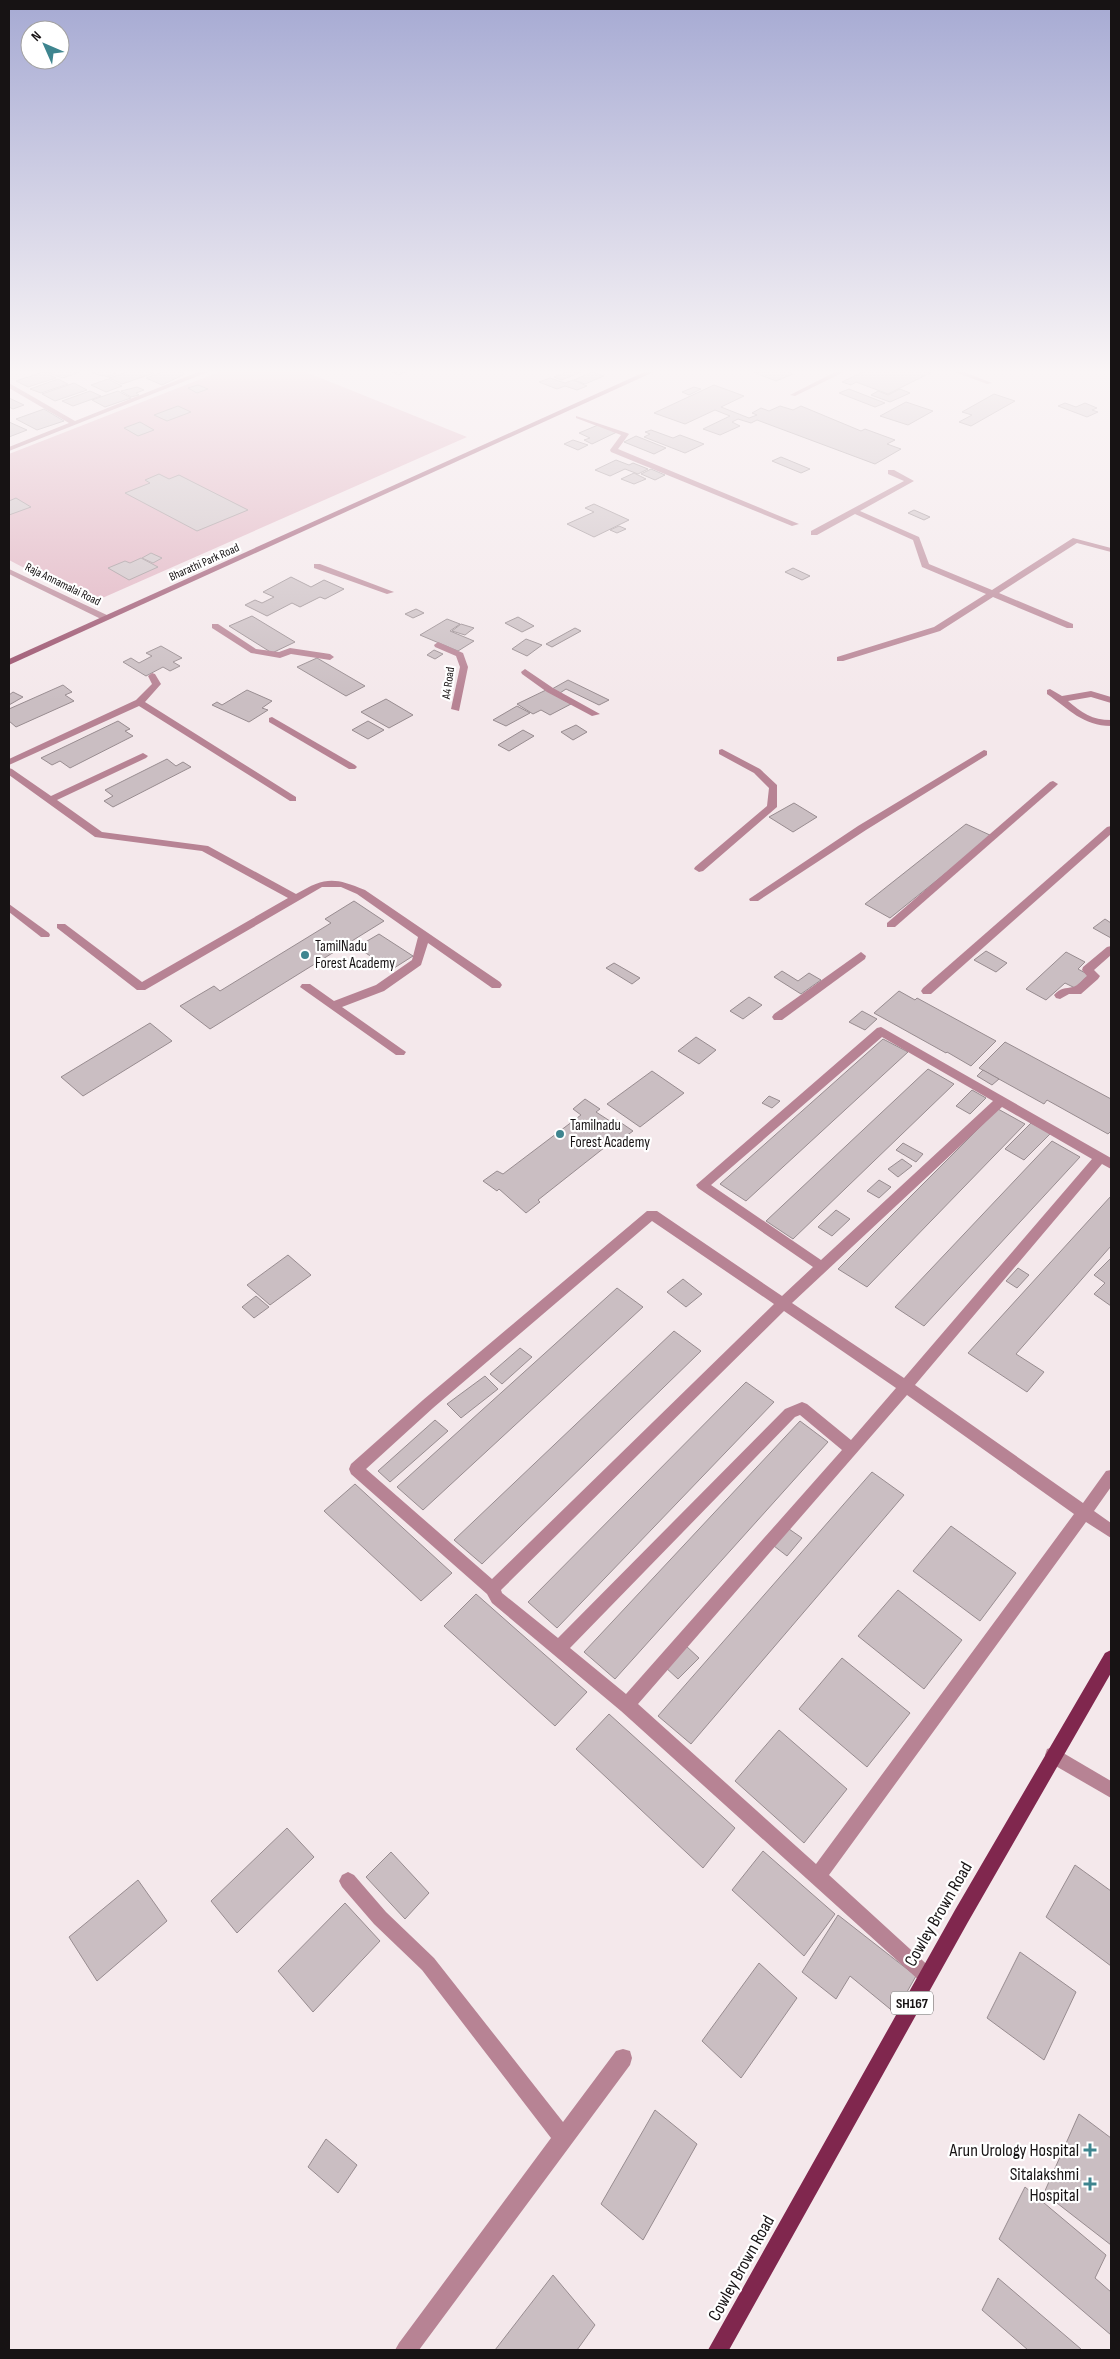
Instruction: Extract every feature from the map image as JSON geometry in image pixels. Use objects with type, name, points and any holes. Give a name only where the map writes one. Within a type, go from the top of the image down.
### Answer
[{"type":"main road","name":"Bharathi Park Road","points":[[9,662],[411,480]]},
{"type":"main road","name":"Cowley Brown Road","points":[[718,2350],[1053,1754],[1111,1658]]},
{"type":"street","points":[[688,480],[795,524]]},
{"type":"street","points":[[814,533],[910,480]]},
{"type":"street","points":[[854,511],[916,539],[925,565],[1070,626]]},
{"type":"street","points":[[840,659],[937,629],[1076,540],[1111,550]]},
{"type":"street","points":[[317,566],[390,592]]},
{"type":"street","name":"Raja Annamalai Road","points":[[9,571],[106,618]]},
{"type":"street","points":[[215,626],[254,650],[280,656],[290,651],[330,657]]},
{"type":"street","name":"A4 Road","points":[[438,645],[460,655],[464,667],[456,710]]},
{"type":"street","points":[[524,672],[550,690],[595,714]]},
{"type":"street","points":[[9,762],[139,702],[157,684],[152,676]]},
{"type":"street","points":[[1050,692],[1062,700],[1078,717],[1101,724],[1111,723]]},
{"type":"street","points":[[1062,700],[1091,694],[1111,700]]},
{"type":"street","points":[[139,702],[293,799]]},
{"type":"street","points":[[272,720],[352,767]]},
{"type":"street","points":[[700,869],[772,807],[774,787],[757,771],[722,752]]},
{"type":"street","points":[[754,899],[862,828],[984,753]]},
{"type":"street","points":[[50,800],[144,756]]},
{"type":"street","points":[[9,772],[99,835],[204,848],[296,898]]},
{"type":"street","points":[[891,925],[1053,784]]},
{"type":"street","points":[[927,991],[1111,828]]},
{"type":"street","points":[[61,926],[141,987],[320,884],[342,884],[361,892],[496,985]]},
{"type":"street","points":[[9,907],[45,935]]},
{"type":"street","points":[[333,1006],[380,988],[417,962],[424,936]]},
{"type":"street","points":[[1060,995],[1067,990],[1077,991],[1094,976],[1087,970],[1111,949]]},
{"type":"street","points":[[778,1017],[861,956]]},
{"type":"street","points":[[306,987],[400,1052]]},
{"type":"street","points":[[627,1704],[1106,1161],[1000,1102],[881,1031],[702,1185],[822,1267]]},
{"type":"street","points":[[492,1589],[783,1303],[1000,1102]]},
{"type":"street","points":[[927,1976],[627,1704],[498,1598],[492,1589],[356,1469],[428,1404],[652,1214],[906,1387],[1111,1530]]},
{"type":"street","points":[[558,1649],[790,1413],[802,1408],[852,1449]]},
{"type":"street","points":[[817,1877],[1111,1476]]},
{"type":"street","points":[[1053,1754],[1111,1790]]},
{"type":"street","points":[[348,1881],[380,1918],[428,1964],[563,2138]]},
{"type":"street","points":[[406,2350],[623,2058]]},
{"type":"shaded area","points":[[9,480],[369,480],[91,603],[9,560]]},
{"type":"building","points":[[145,480],[189,480],[248,510],[197,531],[125,493],[150,483]]},
{"type":"building","points":[[624,480],[643,480],[634,484]]},
{"type":"building","points":[[16,498],[31,507],[9,515],[9,501]]},
{"type":"building","points":[[594,504],[629,520],[594,537],[567,524],[594,512],[585,508]]},
{"type":"building","points":[[914,510],[930,517],[924,520],[908,513]]},
{"type":"building","points":[[619,526],[626,529],[617,533],[610,530]]},
{"type":"building","points":[[151,553],[162,558],[153,563],[142,558]]},
{"type":"building","points":[[141,558],[158,567],[129,580],[108,568],[125,561],[130,563]]},
{"type":"building","points":[[793,568],[810,576],[802,580],[785,572]]},
{"type":"building","points":[[291,577],[311,587],[324,580],[344,589],[325,599],[320,597],[300,607],[292,603],[267,616],[245,605],[255,600],[262,603],[274,597],[263,592]]},
{"type":"building","points":[[416,609],[424,613],[413,618],[405,614]]},
{"type":"building","points":[[252,616],[295,642],[272,653],[229,626]]},
{"type":"building","points":[[518,617],[534,626],[522,632],[505,623]]},
{"type":"building","points":[[447,619],[460,624],[450,631],[474,641],[458,651],[420,635]]},
{"type":"building","points":[[461,624],[474,628],[465,635],[452,631]]},
{"type":"building","points":[[575,628],[581,631],[552,647],[546,644]]},
{"type":"building","points":[[526,639],[542,645],[527,656],[512,649]]},
{"type":"building","points":[[161,646],[182,658],[173,662],[180,666],[170,671],[163,667],[146,676],[123,662],[131,658],[139,663],[152,656],[146,653]]},
{"type":"building","points":[[434,650],[443,654],[435,659],[427,655]]},
{"type":"building","points":[[317,658],[365,686],[346,696],[297,667]]},
{"type":"building","points":[[568,680],[609,700],[599,705],[566,689],[560,693],[552,689]]},
{"type":"building","points":[[63,685],[72,692],[65,695],[74,701],[16,727],[9,721],[9,709]]},
{"type":"building","points":[[247,690],[272,701],[262,708],[268,710],[249,722],[212,705],[217,702],[222,705]]},
{"type":"building","points":[[546,690],[571,704],[550,715],[541,710],[533,714],[517,704]]},
{"type":"building","points":[[13,692],[23,697],[9,705],[9,695]]},
{"type":"building","points":[[386,699],[413,715],[389,728],[361,712]]},
{"type":"building","points":[[517,706],[530,713],[506,726],[493,720]]},
{"type":"building","points":[[118,721],[130,729],[125,731],[133,736],[70,768],[60,761],[52,765],[41,758]]},
{"type":"building","points":[[368,721],[384,730],[368,739],[352,730]]},
{"type":"building","points":[[576,725],[587,732],[573,740],[561,732]]},
{"type":"building","points":[[523,730],[534,736],[509,751],[498,745]]},
{"type":"building","points":[[167,759],[176,766],[183,762],[191,767],[113,807],[104,801],[113,796],[105,790]]},
{"type":"building","points":[[794,803],[817,817],[793,832],[769,817]]},
{"type":"building","points":[[966,824],[992,836],[890,918],[865,904]]},
{"type":"building","name":"TamilNadu Forest Academy","points":[[354,901],[384,921],[210,1029],[180,1006],[214,986],[220,991],[331,923],[325,919]]},
{"type":"building","points":[[1105,919],[1111,923],[1111,938],[1093,928]]},
{"type":"building","points":[[379,934],[413,956],[391,970],[357,947]]},
{"type":"building","points":[[986,951],[1007,963],[996,972],[974,960]]},
{"type":"building","points":[[1066,952],[1085,962],[1078,969],[1089,975],[1075,988],[1065,983],[1046,1000],[1026,989]]},
{"type":"building","points":[[614,963],[640,978],[632,984],[606,968]]},
{"type":"building","points":[[782,971],[798,981],[809,973],[821,980],[801,994],[774,977]]},
{"type":"building","points":[[899,991],[915,1000],[917,998],[996,1041],[971,1066],[874,1013]]},
{"type":"building","points":[[749,997],[762,1005],[743,1019],[730,1011]]},
{"type":"building","points":[[862,1011],[877,1019],[865,1030],[849,1022]]},
{"type":"building","points":[[150,1023],[172,1041],[83,1096],[61,1077]]},
{"type":"building","points":[[696,1037],[716,1050],[699,1064],[678,1051]]},
{"type":"building","points":[[883,1039],[908,1052],[746,1201],[720,1184]]},
{"type":"building","points":[[1005,1042],[1111,1099],[1111,1131],[1108,1134],[1047,1100],[1044,1104],[979,1068]]},
{"type":"building","points":[[928,1069],[954,1084],[793,1239],[766,1221]]},
{"type":"building","points":[[983,1070],[999,1079],[992,1085],[977,1076]]},
{"type":"building","points":[[652,1071],[684,1093],[640,1127],[607,1104]]},
{"type":"building","points":[[972,1090],[986,1098],[970,1114],[956,1106]]},
{"type":"building","points":[[769,1096],[780,1101],[772,1108],[762,1103]]},
{"type":"building","points":[[585,1099],[600,1109],[596,1112],[613,1123],[617,1120],[633,1131],[618,1142],[614,1140],[538,1200],[540,1202],[526,1213],[499,1189],[497,1191],[483,1181],[497,1171],[503,1174],[581,1115],[573,1109]]},
{"type":"building","points":[[998,1109],[1025,1124],[867,1287],[838,1269]]},
{"type":"building","points":[[1031,1123],[1051,1133],[1024,1160],[1005,1149]]},
{"type":"building","points":[[1052,1141],[1080,1157],[924,1326],[895,1307]]},
{"type":"building","points":[[903,1143],[923,1154],[916,1162],[896,1150]]},
{"type":"building","points":[[902,1159],[912,1166],[898,1177],[888,1169]]},
{"type":"building","points":[[879,1180],[891,1187],[879,1198],[867,1191]]},
{"type":"building","points":[[1111,1196],[1111,1246],[1016,1354],[1044,1372],[1027,1392],[968,1353]]},
{"type":"building","points":[[836,1210],[850,1219],[832,1236],[818,1227]]},
{"type":"building","points":[[288,1255],[311,1275],[270,1305],[247,1285]]},
{"type":"building","points":[[1111,1258],[1111,1306],[1094,1294],[1105,1283],[1094,1275]]},
{"type":"building","points":[[1018,1268],[1029,1275],[1017,1288],[1006,1281]]},
{"type":"building","points":[[683,1279],[702,1294],[686,1307],[667,1292]]},
{"type":"building","points":[[617,1288],[643,1307],[423,1510],[397,1487]]},
{"type":"building","points":[[256,1296],[269,1307],[254,1318],[242,1307]]},
{"type":"building","points":[[674,1331],[701,1351],[482,1564],[454,1540]]},
{"type":"building","points":[[520,1348],[532,1357],[502,1384],[490,1374]]},
{"type":"building","points":[[485,1376],[498,1389],[461,1418],[447,1404]]},
{"type":"building","points":[[746,1382],[774,1402],[557,1628],[528,1602]]},
{"type":"building","points":[[435,1420],[448,1431],[390,1482],[378,1471]]},
{"type":"building","points":[[800,1421],[828,1442],[615,1679],[584,1652]]},
{"type":"building","points":[[872,1472],[904,1495],[691,1744],[658,1716]]},
{"type":"building","points":[[355,1484],[452,1573],[421,1601],[324,1511]]},
{"type":"building","points":[[951,1526],[1016,1573],[980,1621],[913,1571]]},
{"type":"building","points":[[789,1529],[802,1538],[787,1556],[774,1546]]},
{"type":"building","points":[[898,1590],[962,1640],[924,1689],[858,1636]]},
{"type":"building","points":[[476,1594],[587,1692],[555,1726],[444,1626]]},
{"type":"building","points":[[685,1645],[699,1658],[678,1679],[664,1666]]},
{"type":"building","points":[[842,1658],[910,1713],[867,1767],[799,1709]]},
{"type":"building","points":[[609,1714],[735,1828],[703,1868],[576,1749]]},
{"type":"building","points":[[779,1730],[847,1789],[804,1843],[735,1781]]},
{"type":"building","points":[[287,1828],[314,1857],[237,1933],[211,1901]]},
{"type":"building","points":[[763,1851],[835,1914],[804,1956],[732,1890]]},
{"type":"building","points":[[391,1852],[429,1893],[405,1919],[366,1877]]},
{"type":"building","points":[[1075,1865],[1111,1891],[1111,1966],[1046,1917]]},
{"type":"building","points":[[138,1880],[167,1921],[97,1981],[69,1937]]},
{"type":"building","points":[[345,1903],[380,1941],[313,2012],[278,1971]]},
{"type":"building","points":[[838,1915],[916,1976],[895,2013],[850,1976],[836,1999],[802,1972]]},
{"type":"building","points":[[1020,1952],[1076,1992],[1044,2060],[987,2018]]},
{"type":"building","points":[[759,1963],[797,1998],[741,2078],[702,2041]]},
{"type":"building","points":[[655,2110],[697,2144],[643,2240],[601,2204]]},
{"type":"building","points":[[1079,2114],[1111,2138],[1111,2245],[1044,2193]]},
{"type":"building","points":[[326,2139],[357,2165],[338,2193],[308,2167]]},
{"type":"building","points":[[1025,2187],[1106,2255],[1095,2278],[1111,2292],[1111,2335],[999,2239]]},
{"type":"building","points":[[553,2275],[595,2325],[577,2350],[495,2350]]},
{"type":"building","points":[[998,2278],[1081,2350],[1028,2350],[982,2310]]},
{"type":"place","name":"TamilNadu Forest Academy","points":[[305,955]]},
{"type":"place","name":"Tamilnadu Forest Academy","points":[[560,1134]]},
{"type":"place","name":"Arun Urology Hospital","points":[[1090,2150]]},
{"type":"place","name":"Sitalakshmi Hospital","points":[[1090,2184]]}]
